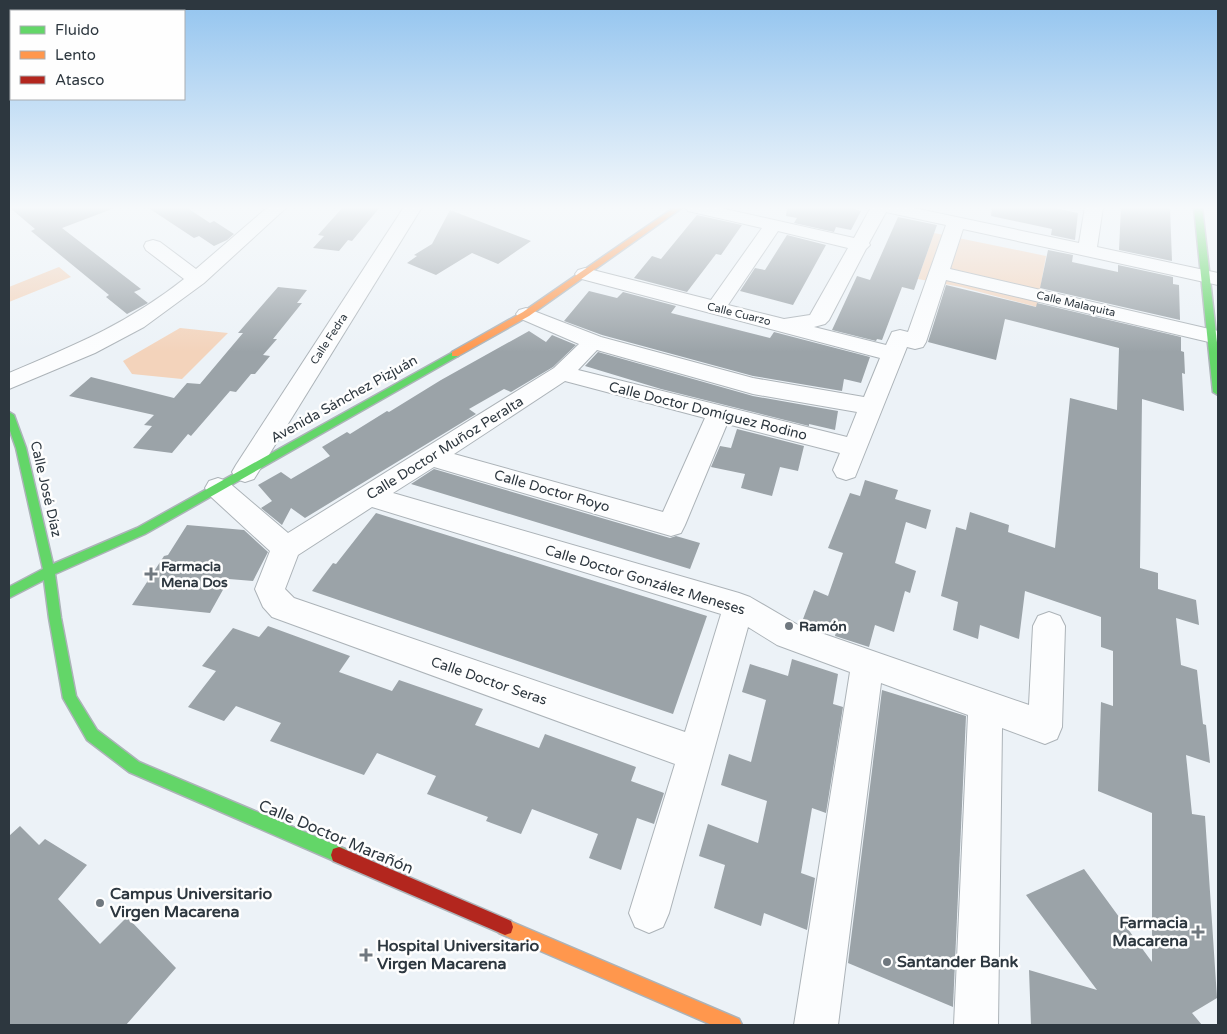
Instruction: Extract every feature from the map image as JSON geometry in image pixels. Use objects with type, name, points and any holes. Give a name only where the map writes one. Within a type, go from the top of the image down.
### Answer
[{"type":"main road","name":"Avenida Sánchez Pizjuán","points":[[9,593],[49,571],[141,531],[218,488],[526,314],[611,255]]},
{"type":"main road","points":[[1207,255],[1211,278],[1213,336],[1218,392]]},
{"type":"main road","name":"Calle José Díaz","points":[[9,416],[21,448],[49,571]]},
{"type":"main road","name":"Calle Doctor Marañón","points":[[49,571],[55,618],[70,698],[92,735],[134,767],[733,1025]]},
{"type":"street","points":[[166,255],[197,278]]},
{"type":"street","points":[[9,382],[114,335],[185,289],[223,255]]},
{"type":"street","name":"Calle Fedra","points":[[245,472],[382,255]]},
{"type":"street","points":[[716,308],[752,255]]},
{"type":"street","points":[[784,325],[818,320],[855,255]]},
{"type":"street","points":[[526,314],[593,342],[753,386],[872,408],[900,337],[915,342],[945,255]]},
{"type":"street","points":[[1110,255],[1211,278]]},
{"type":"street","name":"Calle Malaquita","points":[[939,272],[1213,336]]},
{"type":"street","name":"Calle Cuarzo","points":[[585,274],[892,354]]},
{"type":"street","name":"Calle Doctor Muñoz Peralta","points":[[286,548],[562,373],[593,342]]},
{"type":"street","name":"Calle Doctor Domíguez Rodino","points":[[562,373],[719,414],[850,459],[872,408]]},
{"type":"street","name":"Calle Doctor Royo","points":[[432,457],[671,525],[719,414]]},
{"type":"street","points":[[218,488],[286,548]]},
{"type":"street","name":"Calle Doctor González Meneses","points":[[369,496],[739,606],[788,634],[1045,727],[1049,626]]},
{"type":"street","name":"Calle Doctor Seras","points":[[286,548],[270,588],[274,598],[283,608],[694,753]]},
{"type":"street","points":[[649,913],[694,753],[739,606]]},
{"type":"street","points":[[816,1025],[867,663]]},
{"type":"street","points":[[976,1025],[985,705]]},
{"type":"shaded area","points":[[926,255],[1046,256],[1037,307],[961,287],[918,279]]},
{"type":"shaded area","points":[[59,267],[71,277],[9,302],[9,287]]},
{"type":"shaded area","points":[[180,328],[228,333],[182,379],[132,374],[123,361]]},
{"type":"building","points":[[61,255],[97,255],[141,289],[134,292],[148,303],[127,314],[106,297],[109,295]]},
{"type":"building","points":[[415,255],[468,255],[436,275],[407,263],[417,256]]},
{"type":"building","points":[[477,255],[511,255],[498,264]]},
{"type":"building","points":[[664,255],[715,255],[687,292],[634,278],[652,256],[661,259]]},
{"type":"building","points":[[774,255],[820,255],[793,305],[740,291],[755,268],[765,270]]},
{"type":"building","points":[[881,255],[926,255],[914,290],[902,287],[882,340],[877,339],[876,341],[832,330],[857,276],[870,280]]},
{"type":"building","points":[[1047,255],[1073,255],[1072,262],[1118,272],[1118,265],[1173,277],[1173,284],[1179,285],[1180,320],[1040,288]]},
{"type":"building","points":[[1144,255],[1172,255],[1172,261]]},
{"type":"building","points":[[946,285],[1036,307],[1037,303],[1181,337],[1181,351],[1184,352],[1185,374],[1182,373],[1184,411],[1142,399],[1140,568],[1158,573],[1158,589],[1196,600],[1199,625],[1176,618],[1181,665],[1197,670],[1203,724],[1206,725],[1210,763],[1186,755],[1192,814],[1205,816],[1217,998],[1192,1013],[1202,1025],[1031,1025],[1029,970],[1097,990],[1026,895],[1084,869],[1152,962],[1152,813],[1098,791],[1101,702],[1113,706],[1113,651],[1101,647],[1101,617],[1025,591],[1019,639],[980,625],[978,639],[953,630],[958,602],[941,596],[956,527],[966,530],[970,512],[1009,525],[1008,532],[1055,548],[1070,398],[1117,410],[1119,348],[1005,319],[996,360],[928,342]]},
{"type":"building","points":[[278,287],[307,290],[297,303],[302,303],[273,339],[277,339],[263,355],[270,356],[236,392],[230,391],[191,436],[188,434],[172,453],[133,448],[152,426],[144,425],[154,415],[69,396],[91,377],[174,398],[187,383],[200,384],[243,333],[238,333]]},
{"type":"building","points":[[589,291],[617,298],[623,292],[676,306],[671,313],[770,338],[774,332],[870,357],[861,383],[844,379],[842,391],[753,376],[602,335],[564,321]]},
{"type":"building","points":[[529,331],[546,342],[552,335],[576,345],[553,367],[511,392],[504,389],[469,409],[476,414],[305,518],[291,508],[282,525],[261,508],[272,501],[258,485],[281,472],[291,479],[330,456],[322,447],[347,432],[350,434]]},
{"type":"building","points":[[598,352],[753,396],[838,411],[835,430],[809,424],[809,426],[661,389],[585,366]]},
{"type":"building","points":[[737,429],[804,446],[798,471],[780,467],[772,496],[741,488],[745,474],[711,467],[720,446],[731,448]]},
{"type":"building","points":[[434,469],[670,538],[676,536],[700,543],[690,569],[411,484]]},
{"type":"building","points":[[865,480],[898,490],[895,499],[931,510],[926,529],[906,522],[895,563],[916,571],[910,593],[905,591],[894,632],[875,625],[869,647],[835,636],[836,632],[803,619],[814,590],[828,596],[843,553],[828,548],[850,493],[860,496]]},
{"type":"building","points":[[376,513],[707,616],[673,714],[312,591],[333,563],[336,564]]},
{"type":"building","points":[[187,525],[244,530],[268,552],[253,581],[229,579],[210,613],[132,605],[164,556],[168,555]]},
{"type":"building","points":[[268,626],[350,656],[339,672],[392,691],[399,680],[483,709],[475,725],[539,748],[545,734],[636,767],[631,781],[664,793],[654,824],[637,818],[621,870],[589,858],[598,834],[532,809],[521,834],[486,821],[488,817],[427,794],[436,776],[377,753],[364,775],[270,741],[281,723],[236,706],[224,721],[188,707],[216,671],[202,666],[233,628],[259,637]]},
{"type":"building","points":[[792,659],[838,674],[833,704],[843,707],[826,813],[812,808],[801,873],[815,878],[807,930],[764,913],[761,926],[714,908],[725,865],[699,856],[708,824],[758,843],[767,801],[721,785],[729,754],[751,762],[766,700],[742,692],[750,664],[788,676]]},
{"type":"building","points":[[882,690],[966,716],[953,1007],[848,963]]},
{"type":"building","name":"Campus Universitario Virgen Macarena","points":[[20,826],[39,845],[45,839],[87,865],[58,899],[100,944],[127,917],[176,968],[126,1025],[9,1025],[9,836]]},
{"type":"traffic: fast","points":[[1203,255],[1218,392]]},
{"type":"traffic: fast","points":[[9,593],[49,571],[141,531],[455,354]]},
{"type":"traffic: fast","points":[[9,415],[21,448],[49,571],[55,618],[70,698],[92,735],[134,767],[339,855]]},
{"type":"traffic: slow","points":[[455,354],[526,314],[610,255]]},
{"type":"traffic: slow","points":[[505,927],[733,1025]]},
{"type":"traffic: jam","points":[[339,855],[505,927]]},
{"type":"place","name":"Farmacia Mena Dos","points":[[151,574]]},
{"type":"place","name":"Ramón","points":[[789,626]]},
{"type":"place","name":"Campus Universitario Virgen Macarena","points":[[100,903]]},
{"type":"place","name":"Farmacia Macarena","points":[[1198,932]]},
{"type":"place","name":"Hospital Universitario Virgen Macarena","points":[[366,955]]},
{"type":"place","name":"Santander Bank","points":[[887,962]]}]
